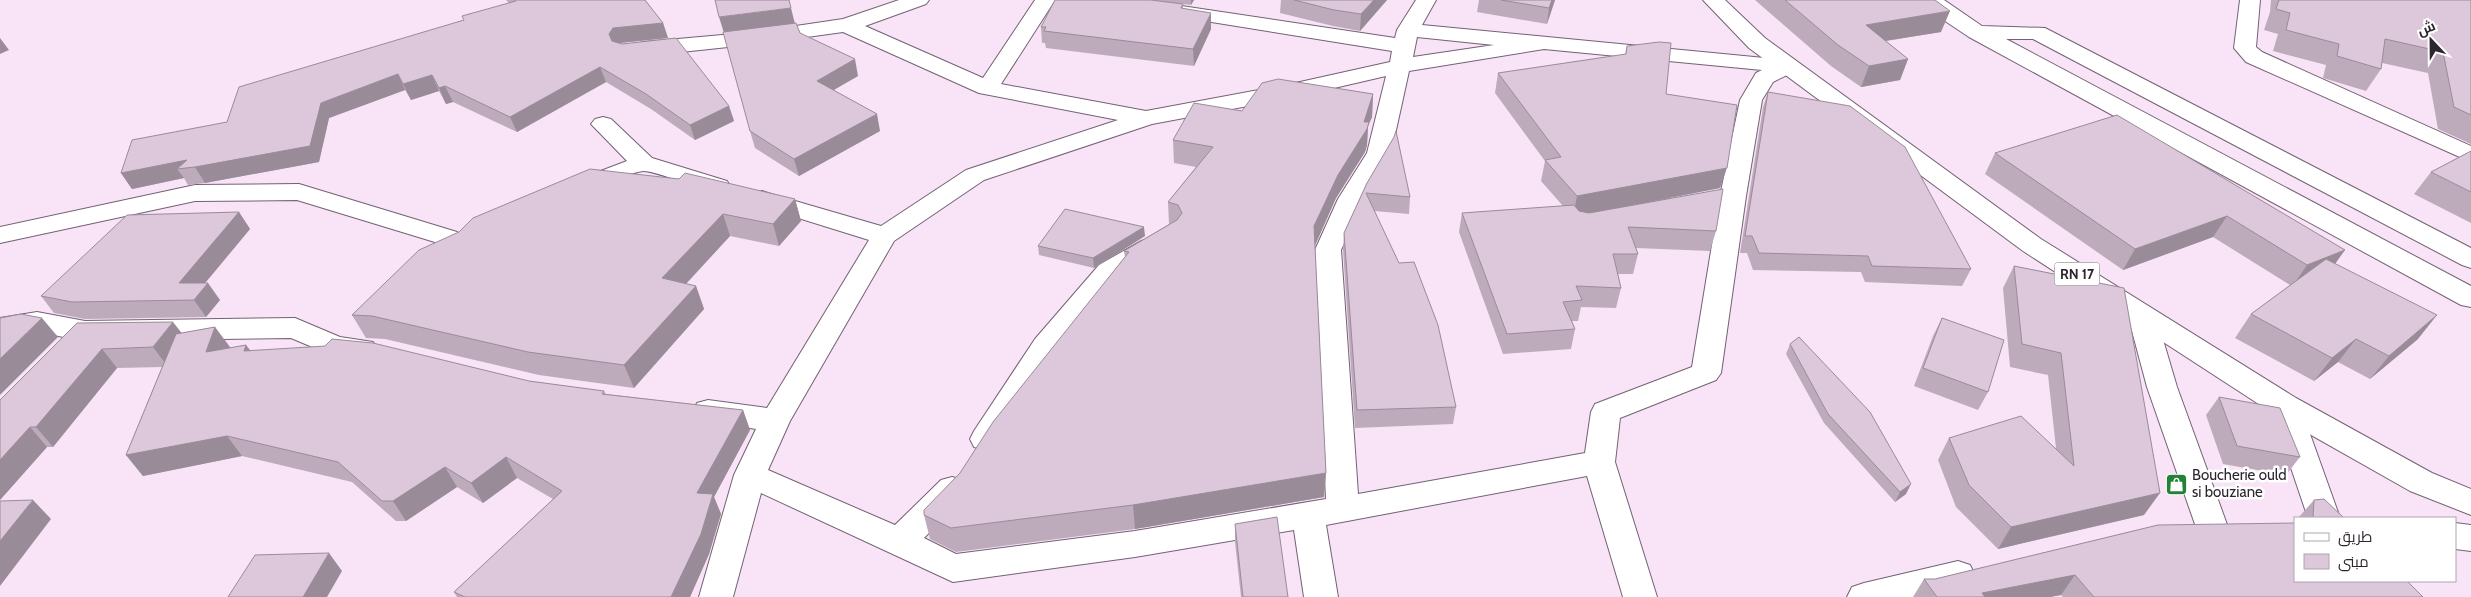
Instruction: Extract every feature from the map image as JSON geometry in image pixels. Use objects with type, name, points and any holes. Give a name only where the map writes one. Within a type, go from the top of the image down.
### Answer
[{"type":"street","points":[[627,50],[756,38],[846,25],[919,0]]},
{"type":"street","points":[[987,88],[1045,0]]},
{"type":"street","points":[[1343,510],[1328,250],[1351,199],[1378,153],[1404,48],[1426,0]]},
{"type":"street","name":"RN 17","points":[[1713,0],[1757,43],[2032,245],[2285,406],[2421,482],[2471,502]]},
{"type":"street","points":[[1919,0],[1938,6],[1977,32],[2471,298]]},
{"type":"street","points":[[2250,0],[2245,48],[2254,57],[2471,155]]},
{"type":"street","points":[[1159,9],[1252,14],[1404,48],[1540,44],[1787,66]]},
{"type":"street","points":[[846,25],[987,88],[1147,118]]},
{"type":"street","points":[[1977,32],[2037,33],[2471,259]]},
{"type":"street","points":[[716,597],[750,475],[775,420],[884,236],[974,174],[1147,118],[1291,90],[1404,48],[1540,44]]},
{"type":"street","points":[[1640,597],[1599,462],[1606,412],[1706,374],[1733,196],[1751,100],[1764,78],[1787,66]]},
{"type":"street","points":[[603,124],[643,164],[884,236]]},
{"type":"street","points":[[560,195],[643,164]]},
{"type":"street","points":[[0,235],[195,193],[298,192],[457,234],[427,258]]},
{"type":"street","points":[[1705,201],[1733,196]]},
{"type":"street","points":[[900,541],[953,488],[1045,346],[1109,271],[1168,236]]},
{"type":"street","points":[[2142,316],[2162,387],[2212,530]]},
{"type":"street","points":[[0,328],[37,322],[75,341],[296,328],[336,347],[385,351]]},
{"type":"street","points":[[336,347],[357,326]]},
{"type":"street","points":[[2285,406],[2324,517]]},
{"type":"street","points":[[687,408],[775,420]]},
{"type":"street","points":[[750,475],[900,541],[953,568],[1135,544],[1308,516],[1599,462]]},
{"type":"street","points":[[1308,516],[1320,597]]},
{"type":"street","points":[[2456,536],[2471,538]]},
{"type":"street","points":[[1864,597],[1989,567]]},
{"type":"building","points":[[515,0],[645,0],[663,23],[613,28],[609,34],[612,41],[622,44],[676,38],[729,106],[690,125],[646,94],[600,67],[510,117],[445,86],[439,88],[432,75],[403,84],[398,74],[321,103],[310,146],[195,167],[177,169],[187,160],[121,173],[132,140],[227,122],[239,87],[464,20],[462,16]]},
{"type":"building","points":[[715,0],[789,0],[791,8],[719,17]]},
{"type":"building","points":[[1055,0],[1151,0],[1183,4],[1181,8],[1211,13],[1193,49],[1044,31],[1046,27],[1041,27]]},
{"type":"building","points":[[1294,0],[1374,0],[1361,14],[1334,10]]},
{"type":"building","points":[[1501,0],[1552,0],[1549,8]]},
{"type":"building","points":[[1785,0],[1935,0],[1950,11],[1866,25],[1908,59],[1869,66],[1838,45]]},
{"type":"building","points":[[2279,0],[2471,0],[2471,115],[2454,107],[2443,52],[2385,39],[2381,69],[2337,56],[2339,44],[2286,30],[2290,13],[2276,9]]},
{"type":"building","points":[[796,23],[800,33],[855,59],[817,81],[877,114],[794,159],[750,131],[723,32]]},
{"type":"building","points":[[1659,42],[1671,43],[1666,94],[1737,105],[1727,168],[1577,196],[1545,160],[1561,157],[1498,73],[1626,54],[1627,46]]},
{"type":"building","points":[[1278,79],[1373,94],[1364,122],[1369,122],[1367,129],[1338,175],[1314,226],[1326,473],[1133,505],[951,528],[924,515],[924,510],[960,473],[993,422],[1129,252],[1124,251],[1177,220],[1182,213],[1178,205],[1168,202],[1213,147],[1173,140],[1194,103],[1242,111],[1262,83]]},
{"type":"building","points":[[1768,92],[1850,106],[1905,147],[1971,269],[1872,266],[1868,256],[1759,253],[1752,236],[1745,236]]},
{"type":"building","points":[[2117,115],[2345,250],[2307,265],[2227,216],[2135,249],[1995,153]]},
{"type":"building","points":[[1396,131],[1410,197],[1366,193],[1399,263],[1414,262],[1438,325],[1456,407],[1357,410],[1344,233],[1367,183]]},
{"type":"building","points":[[2471,151],[2471,192],[2431,172]]},
{"type":"building","points":[[590,169],[679,179],[685,173],[795,199],[773,224],[723,214],[662,278],[696,286],[624,365],[528,352],[372,316],[352,315],[419,250],[459,232],[473,218]]},
{"type":"building","points":[[1723,189],[1716,231],[1628,227],[1638,254],[1613,254],[1621,288],[1576,286],[1582,300],[1563,302],[1575,329],[1507,334],[1462,213],[1574,205],[1579,211],[1589,213]]},
{"type":"building","points":[[1065,209],[1144,227],[1093,258],[1038,246]]},
{"type":"building","points":[[239,212],[179,283],[208,283],[194,300],[72,302],[41,296],[127,215]]},
{"type":"building","points":[[2326,259],[2437,315],[2389,356],[2356,339],[2332,358],[2251,314]]},
{"type":"building","points":[[2014,266],[2124,288],[2160,493],[2011,527],[1969,485],[1949,438],[2021,416],[2074,466],[2061,353],[2022,344]]},
{"type":"building","points":[[21,314],[42,318],[0,359],[0,318]]},
{"type":"building","points":[[1942,318],[2004,340],[1988,392],[1923,368]]},
{"type":"building","points":[[173,322],[153,347],[102,349],[36,427],[30,427],[0,460],[0,400],[77,323]]},
{"type":"building","points":[[215,327],[206,352],[246,345],[244,351],[325,346],[332,339],[373,343],[529,381],[604,391],[602,394],[743,410],[697,493],[713,494],[701,534],[671,597],[465,597],[454,592],[562,491],[506,457],[471,483],[445,467],[393,501],[382,501],[338,462],[227,436],[126,455],[176,334]]},
{"type":"building","points":[[1799,337],[1870,412],[1911,484],[1900,492],[1828,414],[1790,344]]},
{"type":"building","points":[[2219,397],[2280,408],[2300,457],[2237,446]]},
{"type":"building","points":[[2324,499],[2343,517],[2313,517],[2314,500]]},
{"type":"building","points":[[33,500],[0,541],[0,501]]},
{"type":"building","points":[[1277,517],[1288,597],[1243,597],[1235,524]]},
{"type":"building","points":[[2294,523],[2294,582],[2408,582],[2423,597],[2094,597],[2075,575],[1982,593],[1985,597],[1937,597],[1924,579],[1935,579],[2158,525]]},
{"type":"building","points":[[329,553],[303,597],[228,597],[255,555]]},
{"type":"place","name":"Boucherie ould si bouziane","points":[[2176,484]]}]
